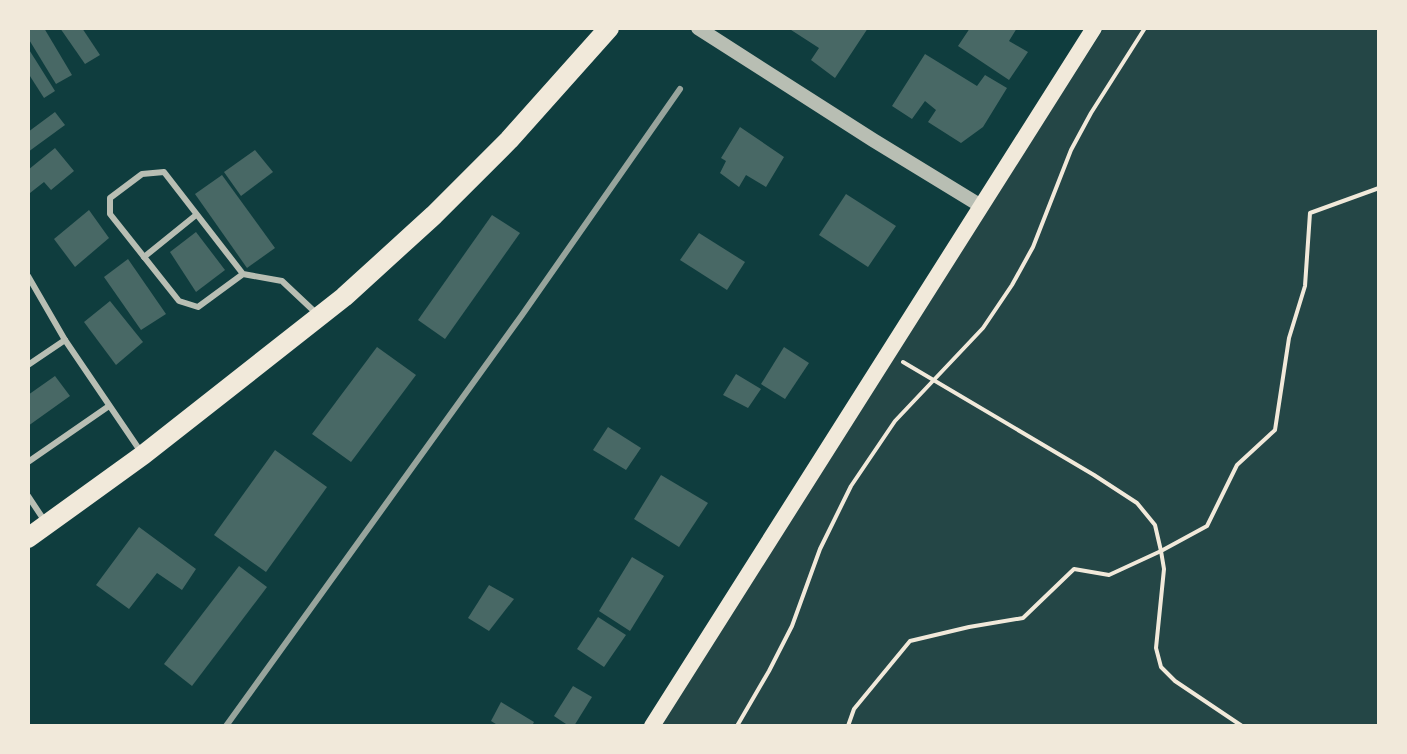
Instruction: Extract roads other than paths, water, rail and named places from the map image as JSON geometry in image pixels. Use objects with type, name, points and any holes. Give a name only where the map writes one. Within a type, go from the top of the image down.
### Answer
[{"type":"main road","points":[[28,538],[143,455],[344,297],[434,215],[509,140],[609,28]]},
{"type":"main road","points":[[652,726],[1094,28]]},
{"type":"street","points":[[698,28],[981,206]]},
{"type":"lane","points":[[243,274],[198,307],[179,301],[110,214],[110,198],[142,174],[164,172],[243,274],[282,281],[320,316]]},
{"type":"lane","points":[[144,257],[196,215]]},
{"type":"lane","points":[[28,276],[65,340],[143,455]]},
{"type":"lane","points":[[28,365],[65,340]]},
{"type":"lane","points":[[28,462],[109,406]]},
{"type":"lane","points":[[28,496],[47,524]]},
{"type":"railway","points":[[226,726],[522,315],[680,89]]}]
